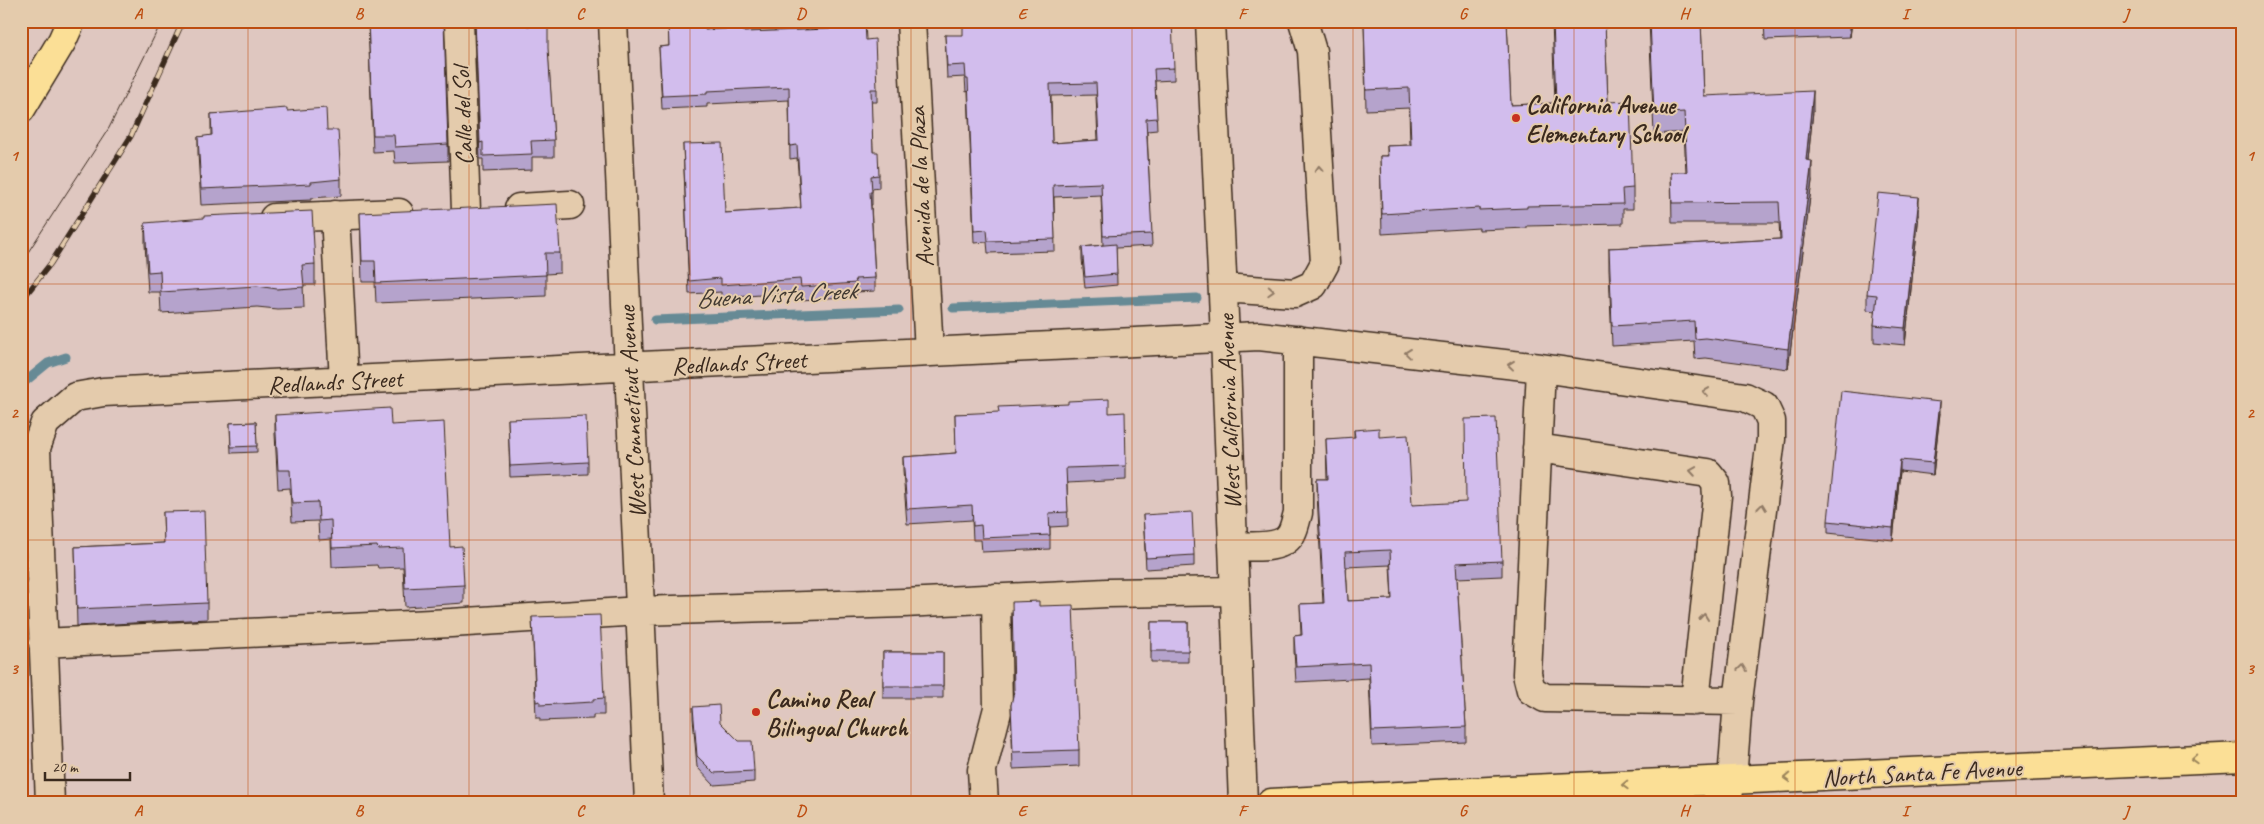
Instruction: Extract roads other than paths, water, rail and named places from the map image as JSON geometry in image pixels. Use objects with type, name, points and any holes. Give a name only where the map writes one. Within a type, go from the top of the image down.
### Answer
[{"type":"main road","points":[[21,109],[62,42],[71,21]]},
{"type":"main road","name":"North Santa Fe Avenue","points":[[1271,803],[2243,757]]},
{"type":"main road","points":[[1716,803],[1728,795],[1732,780]]},
{"type":"street","name":"Calle del Sol","points":[[459,21],[466,211]]},
{"type":"street","name":"West Connecticut Avenue","points":[[613,21],[649,803]]},
{"type":"street","name":"Avenida de la Plaza","points":[[911,21],[929,352]]},
{"type":"street","name":"West California Avenue","points":[[1210,21],[1225,336],[1243,803]]},
{"type":"street","points":[[1222,288],[1295,292],[1313,285],[1325,263],[1312,51],[1303,21]]},
{"type":"street","points":[[247,219],[570,205]]},
{"type":"street","points":[[335,215],[344,381]]},
{"type":"street","name":"Redlands Street","points":[[50,803],[36,448],[45,423],[75,397],[103,392],[629,368],[1225,336],[1259,336],[1541,368],[1745,398],[1764,406],[1771,421],[1771,439],[1738,701]]},
{"type":"street","points":[[1233,546],[1265,546],[1284,542],[1292,534],[1298,513],[1298,340]]},
{"type":"street","points":[[1541,368],[1527,674],[1531,690],[1545,698],[1738,701],[1732,780]]},
{"type":"street","points":[[1537,448],[1708,473],[1716,483],[1717,496],[1695,700]]},
{"type":"street","points":[[43,643],[451,623],[640,611],[1107,593],[1235,591]]},
{"type":"street","points":[[984,803],[982,770],[998,708],[996,598]]},
{"type":"waterway","name":"Buena Vista Creek","points":[[953,308],[1197,298]]},
{"type":"waterway","name":"Buena Vista Creek","points":[[655,320],[899,310]]},
{"type":"waterway","name":"Buena Vista Creek","points":[[21,385],[48,363],[66,357]]},
{"type":"tram line","points":[[21,263],[109,128],[162,21]]},
{"type":"railway","points":[[21,301],[51,263],[131,136],[183,21]]},
{"type":"place","name":"California Avenue Elementary School","points":[[1516,118]]},
{"type":"place","name":"Camino Real Bilingual Church","points":[[756,712]]}]
